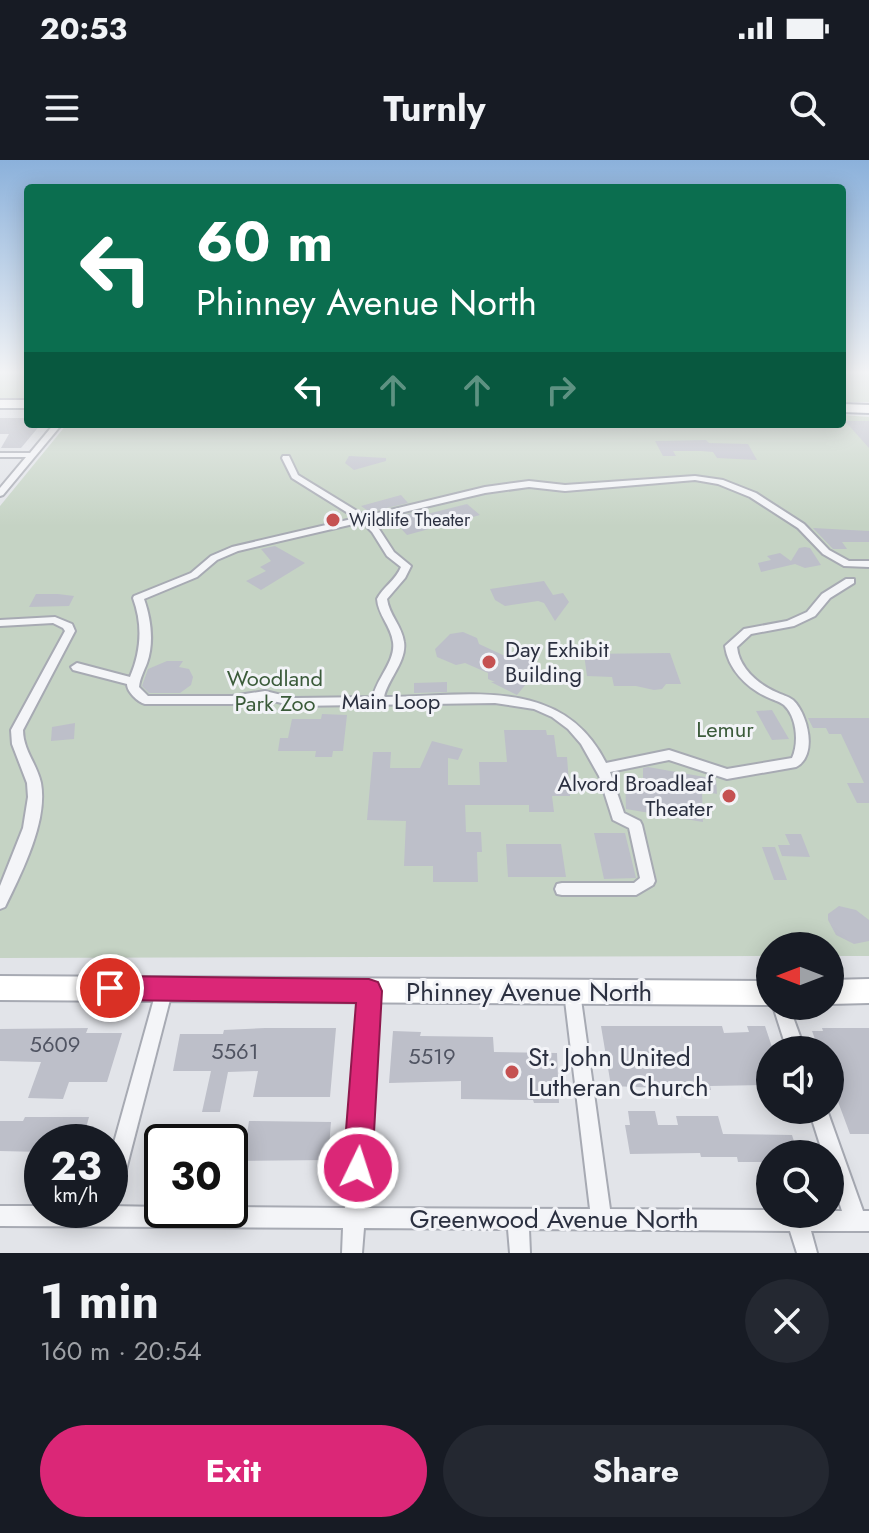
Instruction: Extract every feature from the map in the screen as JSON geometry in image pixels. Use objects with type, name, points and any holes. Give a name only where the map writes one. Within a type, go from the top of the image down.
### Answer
[{"type":"street","points":[[0,493],[55,428]]},
{"type":"street","points":[[0,455],[32,455]]},
{"type":"street","points":[[286,458],[295,476],[363,518],[376,531],[390,554],[406,566],[400,579],[382,599],[382,609],[399,643],[378,690],[378,702]]},
{"type":"street","points":[[77,667],[117,680],[133,681],[144,656],[144,628],[138,598],[194,575],[214,558],[235,549],[466,493],[517,485],[565,488],[646,480],[702,479],[720,482],[753,495],[801,526],[826,552],[847,564],[869,564]]},
{"type":"street","points":[[604,768],[669,755],[686,758],[719,773],[735,774],[798,761],[803,744],[792,708],[744,674],[735,662],[731,646],[748,631],[790,624],[811,614],[826,596],[853,582],[842,569],[847,564]]},
{"type":"street","points":[[0,623],[55,620],[68,626],[70,631],[17,730],[16,739],[33,778],[36,796],[16,866],[0,902]]},
{"type":"street","name":"Main Loop","points":[[133,681],[137,695],[155,702],[232,700],[265,695],[294,702],[517,701],[550,712],[573,726],[588,741],[604,768],[612,786],[618,816],[635,825],[648,881],[636,889],[562,889]]},
{"type":"street","name":"Phinney Avenue North","points":[[0,988],[756,993]]},
{"type":"street","points":[[128,1126],[165,988]]},
{"type":"street","points":[[352,1253],[369,991]]},
{"type":"street","points":[[844,992],[869,991]]},
{"type":"street","points":[[572,992],[601,1219]]},
{"type":"street","points":[[824,1124],[862,1221]]},
{"type":"street","name":"Greenwood Avenue North","points":[[128,1213],[756,1220]]},
{"type":"street","name":"Greenwood Avenue North","points":[[0,1216],[24,1215]]},
{"type":"street","points":[[518,1219],[520,1253]]},
{"type":"street","points":[[799,1228],[807,1253]]},
{"type":"green space","name":"Woodland Park Zoo","points":[[846,424],[869,424],[869,956],[844,956],[844,932],[756,932],[756,956],[0,958],[0,506],[64,428],[846,428]]},
{"type":"building","points":[[0,424],[24,424],[24,428],[38,428],[21,448],[1,448],[9,434],[0,434]]},
{"type":"building","points":[[848,424],[869,424],[869,448]]},
{"type":"building","points":[[706,440],[709,443],[748,444],[757,460],[717,458],[713,452],[701,451],[673,451],[676,456],[663,456],[655,441]]},
{"type":"building","points":[[349,456],[386,458],[386,461],[354,470],[345,463]]},
{"type":"building","points":[[401,495],[408,503],[370,512],[361,506]]},
{"type":"building","points":[[467,504],[480,515],[407,535],[391,518],[416,512],[419,516]]},
{"type":"building","points":[[813,528],[869,531],[869,542],[842,542],[847,549],[833,549]]},
{"type":"building","points":[[275,546],[305,563],[261,590],[246,581],[266,571],[260,567],[271,561],[261,549]]},
{"type":"building","points":[[799,548],[810,548],[821,565],[805,568],[795,564],[761,572],[758,563],[771,560],[767,556],[780,553],[791,561]]},
{"type":"building","points":[[544,581],[553,595],[563,593],[569,602],[555,621],[544,603],[538,601],[505,606],[495,600],[490,589]]},
{"type":"building","points":[[36,594],[74,596],[69,606],[29,607]]},
{"type":"building","name":"Day Exhibit Building","points":[[463,632],[477,638],[479,644],[505,656],[521,659],[528,655],[536,672],[517,695],[491,682],[495,682],[488,679],[488,673],[465,663],[456,665],[437,657],[435,649],[450,634]]},
{"type":"building","points":[[670,653],[681,684],[666,684],[662,689],[654,690],[614,686],[612,677],[587,676],[584,654]]},
{"type":"building","points":[[167,661],[183,661],[179,667],[189,669],[193,677],[191,685],[180,693],[149,693],[142,686],[148,669]]},
{"type":"building","points":[[447,682],[447,692],[414,693],[414,683]]},
{"type":"building","points":[[772,710],[789,739],[772,740],[756,711]]},
{"type":"building","points":[[322,714],[347,715],[343,751],[333,751],[332,757],[315,757],[316,751],[278,751],[280,738],[288,738],[292,719],[321,719]]},
{"type":"building","points":[[808,718],[869,718],[869,803],[857,803],[847,783],[864,783],[841,734],[829,734],[826,728],[813,728]]},
{"type":"building","points":[[75,723],[74,739],[51,741],[52,727]]},
{"type":"building","points":[[504,730],[546,730],[547,735],[554,735],[557,757],[567,757],[570,796],[552,796],[554,812],[529,812],[529,805],[465,805],[466,832],[481,832],[482,852],[477,852],[478,882],[433,882],[433,866],[404,866],[406,821],[367,820],[373,752],[391,752],[390,768],[420,768],[432,741],[463,749],[458,760],[448,758],[448,785],[480,785],[479,762],[507,762]]},
{"type":"building","points":[[643,768],[716,779],[717,794],[702,791],[703,822],[626,809],[625,776],[643,779]]},
{"type":"building","points":[[594,833],[625,833],[636,878],[604,879]]},
{"type":"building","points":[[785,834],[801,834],[810,857],[782,856],[778,845],[790,845]]},
{"type":"building","points":[[506,844],[561,844],[566,877],[508,877]]},
{"type":"building","points":[[762,847],[775,847],[787,880],[774,880]]},
{"type":"building","points":[[839,906],[856,910],[869,920],[869,941],[854,944],[844,939],[844,932],[834,932],[828,914]]},
{"type":"building","points":[[601,1026],[722,1026],[724,1033],[749,1032],[747,1026],[765,1026],[768,1036],[756,1036],[756,1085],[710,1086],[711,1090],[611,1086]]},
{"type":"building","points":[[88,1028],[86,1033],[122,1033],[107,1082],[69,1082],[63,1099],[28,1098],[41,1062],[0,1061],[0,1029]]},
{"type":"building","points":[[336,1028],[330,1097],[253,1097],[258,1071],[228,1072],[220,1112],[202,1112],[211,1071],[173,1071],[180,1034],[223,1034],[224,1030]]},
{"type":"building","points":[[822,1028],[869,1028],[869,1134],[850,1134],[844,1118],[844,1036],[814,1036],[812,1031],[823,1031]]},
{"type":"building","points":[[393,1031],[421,1032],[420,1036],[493,1037],[494,1052],[557,1053],[559,1103],[461,1099],[461,1081],[389,1083]]},
{"type":"building","points":[[628,1111],[655,1111],[658,1125],[678,1125],[676,1116],[718,1116],[723,1134],[792,1135],[794,1140],[756,1140],[756,1162],[738,1162],[737,1157],[701,1157],[700,1153],[630,1154],[625,1125],[630,1125]]},
{"type":"building","points":[[25,1117],[89,1117],[87,1124],[24,1124],[24,1152],[0,1151],[0,1121],[23,1121]]},
{"type":"building","points":[[249,1121],[331,1122],[328,1160],[248,1161]]},
{"type":"place","name":"Wildlife Theater","points":[[333,520]]},
{"type":"place","name":"Day Exhibit Building","points":[[489,662]]},
{"type":"place","name":"Alvord Broadleaf Theater","points":[[729,796]]},
{"type":"place","name":"St. John United Lutheran Church","points":[[512,1072]]},
{"type":"route","points":[[110,988],[369,991],[358,1168]]},
{"type":"park label","name":"Lemur","points":[[725,729]]}]
